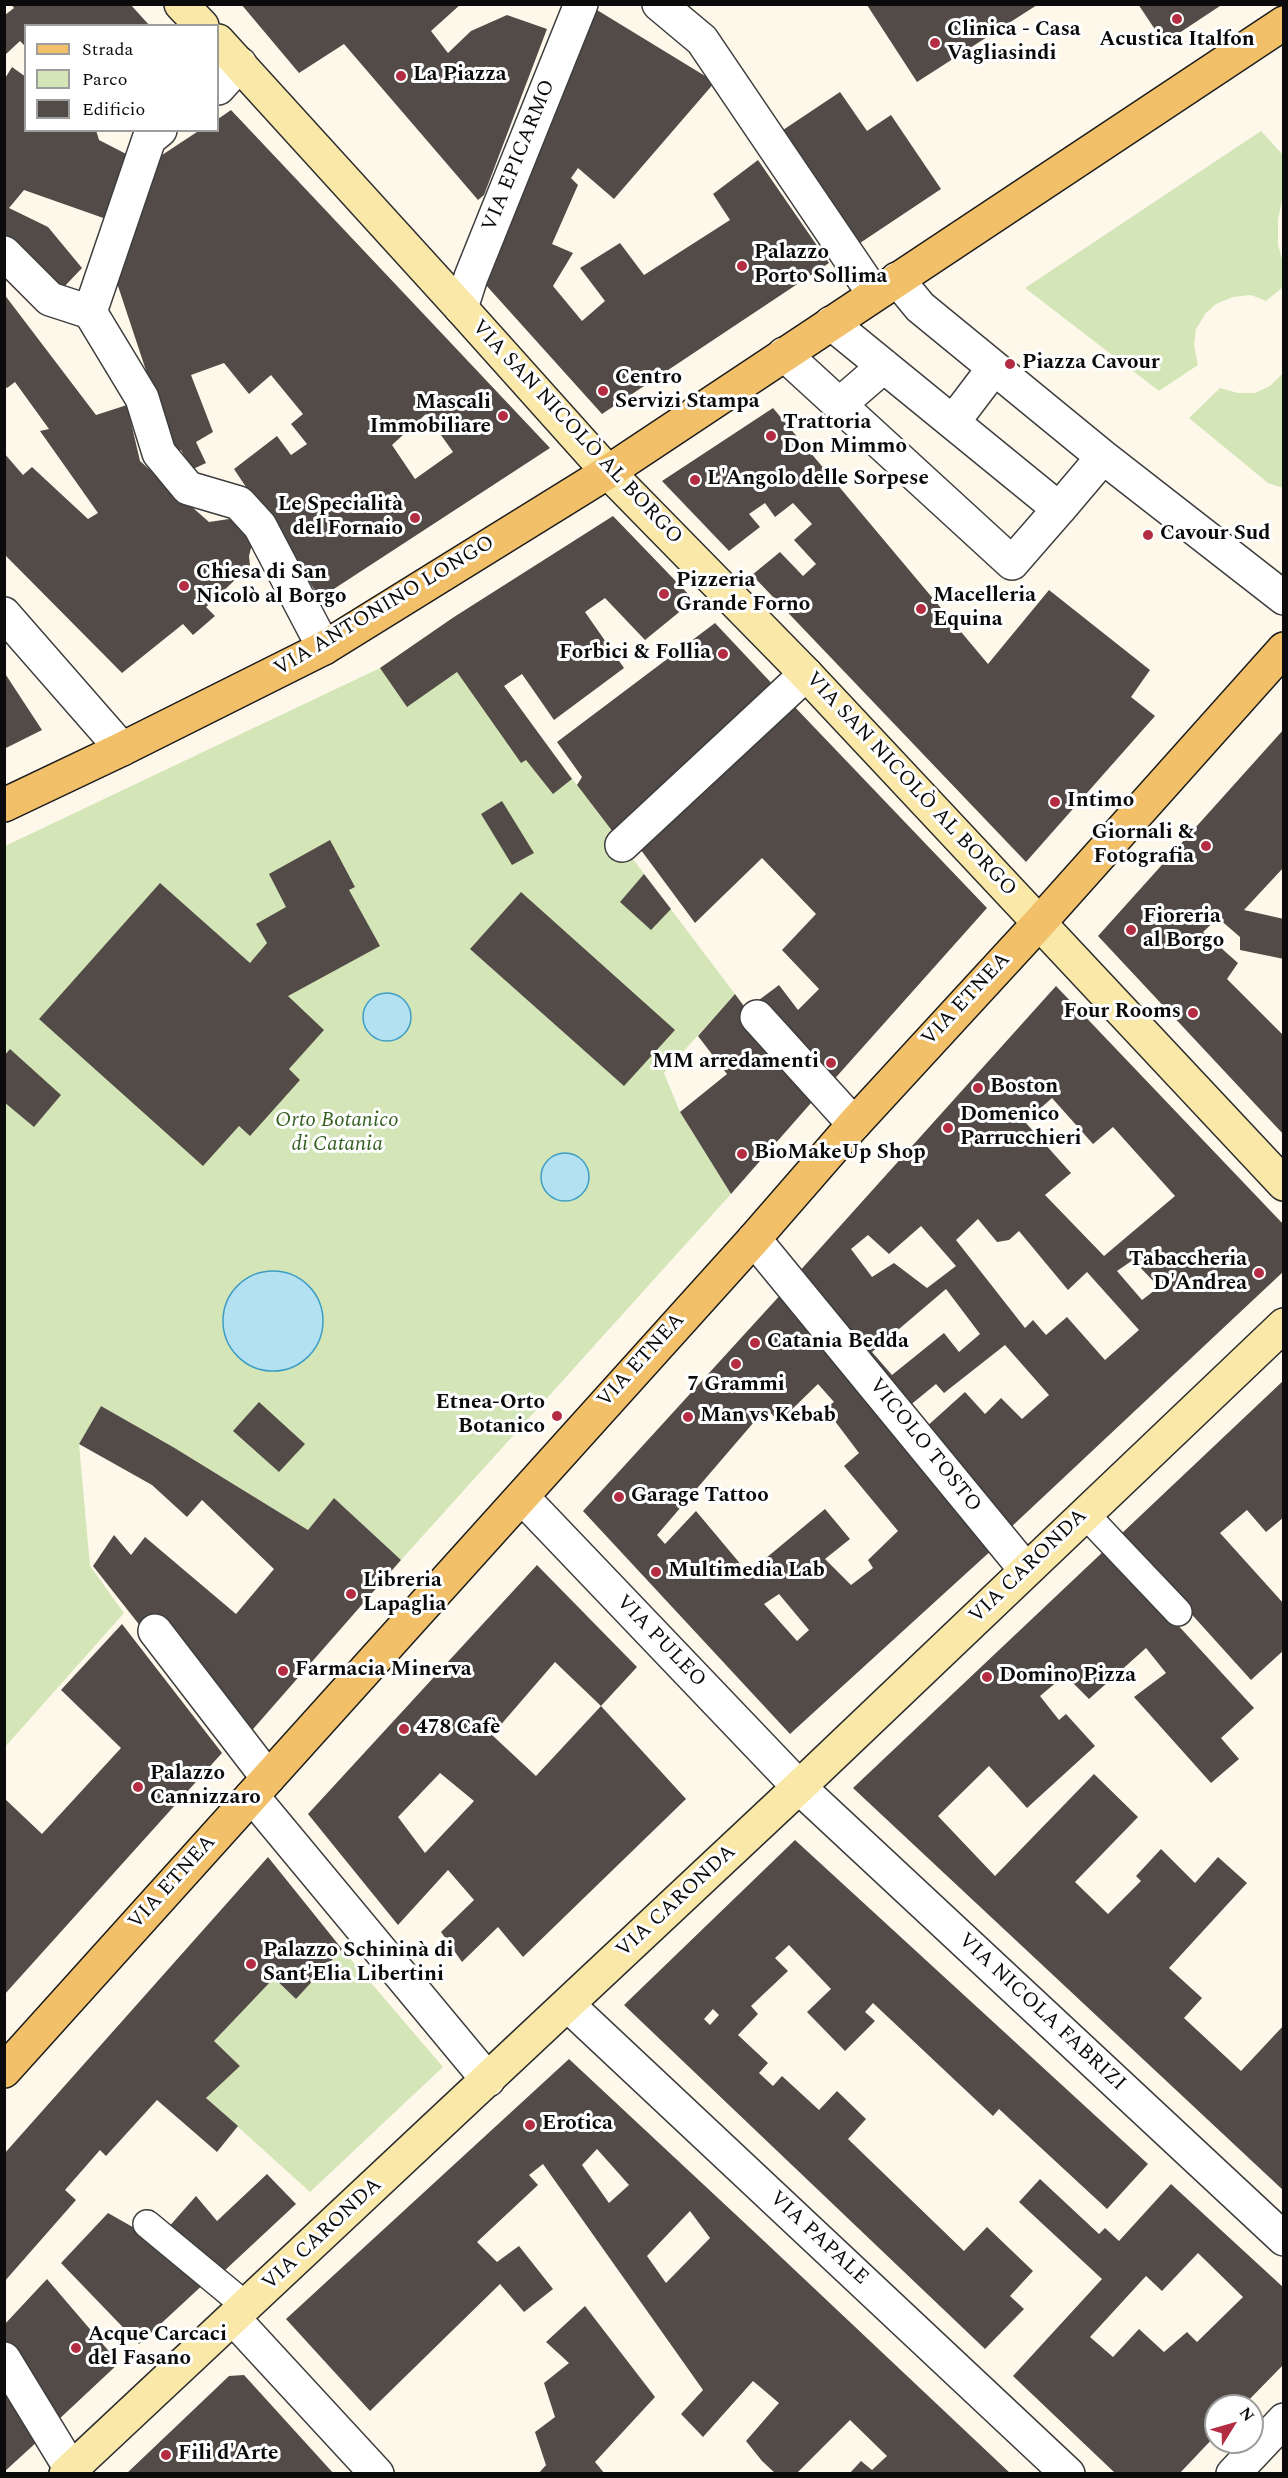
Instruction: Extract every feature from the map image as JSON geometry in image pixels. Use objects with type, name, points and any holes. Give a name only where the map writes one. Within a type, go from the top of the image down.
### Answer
[{"type":"main road","name":"VIA ANTONINO LONGO","points":[[4,805],[324,648],[608,472],[1284,22]]},
{"type":"main road","name":"VIA SAN NICOLÒ AL BORGO","points":[[229,53],[608,472],[806,674],[1284,1184]]},
{"type":"main road","name":"VIA ETNEA","points":[[4,2071],[522,1497],[854,1124],[1040,922],[1282,650]]},
{"type":"main road","name":"VIA CARONDA","points":[[68,2471],[799,1788],[1284,1325]]},
{"type":"street","name":"VIA EPICARMO","points":[[461,308],[471,277],[581,4]]},
{"type":"street","points":[[659,4],[702,40],[845,253],[886,286],[920,307],[1103,457],[1284,598]]},
{"type":"street","points":[[219,85],[229,53]]},
{"type":"street","points":[[90,312],[149,139],[158,132]]},
{"type":"street","points":[[4,253],[50,298],[90,312],[142,398],[159,453],[188,488],[239,503],[260,526],[324,648]]},
{"type":"street","points":[[831,323],[1059,509]]},
{"type":"street","points":[[784,354],[1012,563],[1103,457]]},
{"type":"street","points":[[839,405],[884,366]]},
{"type":"street","points":[[953,422],[994,368]]},
{"type":"street","points":[[4,614],[122,749]]},
{"type":"street","points":[[622,844],[806,674]]},
{"type":"street","points":[[757,1017],[854,1124]]},
{"type":"street","name":"VICOLO TOSTO","points":[[753,1239],[1026,1570]]},
{"type":"street","name":"VIA PULEO","points":[[522,1497],[799,1788]]},
{"type":"street","points":[[155,1631],[260,1787],[488,2080]]},
{"type":"street","name":"VIA NICOLA FABRIZI","points":[[799,1788],[1284,2239]]},
{"type":"street","name":"VIA PAPALE","points":[[568,2005],[1068,2474]]},
{"type":"street","points":[[239,2312],[377,2474]]},
{"type":"street","points":[[4,2359],[68,2471]]},
{"type":"street","points":[[1233,2474],[1284,2420]]},
{"type":"lane","points":[[1085,1514],[1178,1612]]},
{"type":"lane","points":[[147,2224],[239,2312]]},
{"type":"green space","points":[[1261,131],[1283,155],[1283,196],[1278,219],[1278,245],[1283,263],[1283,287],[1266,301],[1251,295],[1233,297],[1216,304],[1206,313],[1196,329],[1194,345],[1198,365],[1159,391],[1025,288]]},
{"type":"green space","points":[[1283,373],[1283,488],[1268,483],[1189,418],[1220,388],[1238,393],[1255,393],[1270,386]]},
{"type":"green space","name":"Orto Botanico di Catania","points":[[454,617],[546,744],[735,994],[664,1073],[680,1112],[731,1194],[401,1560],[334,1498],[308,1530],[173,1447],[101,1406],[79,1444],[90,1566],[124,1613],[5,1747],[5,846],[380,668]]},
{"type":"green space","points":[[342,1949],[443,2067],[310,2192],[206,2098],[240,2066],[214,2041],[274,1978],[296,1999]]},
{"type":"water","points":[[387,993],[404,1000],[411,1017],[404,1034],[387,1041],[370,1034],[363,1017],[370,1000]]},
{"type":"water","points":[[560,1153],[570,1153],[582,1160],[589,1172],[589,1182],[582,1194],[570,1201],[560,1201],[545,1190],[541,1182],[541,1172],[552,1157]]},
{"type":"water","points":[[273,1271],[292,1275],[308,1286],[319,1302],[323,1321],[319,1340],[308,1356],[292,1367],[273,1371],[254,1367],[238,1356],[227,1340],[223,1321],[227,1302],[238,1286],[254,1275]]},
{"type":"building","points":[[11,4],[130,4],[148,24],[24,24],[24,45],[20,41],[5,55],[5,15],[14,8]]},
{"type":"building","points":[[241,4],[461,4],[431,31],[448,53],[471,31],[507,15],[547,29],[484,195],[478,200],[344,44],[299,73]]},
{"type":"building","points":[[1138,4],[1223,4],[1164,43]]},
{"type":"building","name":"Clinica - Casa Vagliasindi","points":[[867,5],[1037,5],[917,82]]},
{"type":"building","points":[[597,10],[715,82],[614,199],[578,168],[571,178],[578,185],[552,244],[573,253],[553,286],[582,321],[605,301],[580,268],[620,243],[644,275],[730,220],[713,194],[758,160],[829,263],[602,414],[485,284]]},
{"type":"building","points":[[12,67],[24,76],[24,132],[97,132],[99,140],[132,157],[109,220],[24,190],[9,208],[48,227],[82,268],[62,289],[4,239],[4,80]]},
{"type":"building","points":[[840,92],[867,131],[891,115],[941,189],[860,243],[783,130]]},
{"type":"building","points":[[231,110],[550,448],[320,598],[234,469],[277,436],[291,455],[307,444],[291,424],[303,414],[271,375],[249,394],[224,363],[191,375],[213,432],[196,442],[206,463],[191,470],[181,450],[173,452],[117,283],[162,155],[197,132],[219,132],[219,118]],"holes":[[[426,414],[453,452],[415,479],[392,445]]]},
{"type":"building","points":[[4,294],[96,415],[127,405],[140,461],[209,522],[229,519],[241,524],[252,544],[249,556],[250,566],[206,607],[215,616],[193,635],[183,624],[122,673],[4,554],[4,453],[23,475],[32,467],[88,519],[98,513],[40,431],[49,429],[15,382],[7,388],[4,385]]},
{"type":"building","points":[[773,408],[988,664],[1049,590],[1150,670],[1131,697],[1155,716],[1026,862],[752,575],[780,552],[803,576],[816,564],[794,540],[812,524],[793,503],[775,517],[765,503],[749,514],[760,527],[729,551],[662,481]]},
{"type":"building","points":[[613,516],[694,600],[645,640],[605,598],[585,612],[624,668],[554,720],[522,674],[504,686],[572,779],[553,794],[526,760],[521,763],[457,672],[407,707],[380,668],[454,617]]},
{"type":"building","points":[[715,623],[777,689],[616,836],[577,785],[582,777],[557,742]]},
{"type":"building","points":[[4,672],[42,730],[4,749]]},
{"type":"building","points":[[791,703],[987,908],[830,1084],[755,1003],[779,985],[798,1010],[819,989],[782,950],[816,914],[762,858],[695,923],[638,846]]},
{"type":"building","points":[[1284,729],[1284,867],[1244,910],[1284,919],[1284,959],[1240,950],[1240,937],[1218,918],[1203,932],[1238,963],[1227,979],[1284,1036],[1284,1135],[1098,936]]},
{"type":"building","points":[[502,801],[534,853],[512,865],[481,814]]},
{"type":"building","points":[[330,840],[355,887],[349,890],[380,946],[288,996],[324,1030],[289,1069],[300,1080],[250,1136],[239,1126],[203,1166],[39,1019],[160,883],[250,963],[267,943],[256,924],[286,907],[269,874]]},
{"type":"building","points":[[644,874],[671,909],[651,930],[620,902]]},
{"type":"building","points":[[521,892],[675,1030],[624,1086],[470,949]]},
{"type":"building","points":[[1056,986],[1284,1225],[1284,1271],[1009,1529],[925,1428],[965,1392],[985,1414],[1001,1398],[1022,1419],[1049,1395],[1005,1345],[944,1393],[936,1384],[908,1407],[797,1274]],"holes":[[[1052,1098],[1093,1144],[1113,1127],[1175,1196],[1104,1256],[1045,1195],[1071,1173],[1025,1122]],[[978,1219],[997,1242],[1009,1240],[1019,1231],[1068,1290],[1087,1272],[1139,1330],[1105,1360],[1067,1317],[1046,1335],[1033,1320],[1025,1328],[956,1240]],[[921,1226],[956,1266],[927,1288],[894,1263],[872,1277],[851,1249],[868,1235],[889,1254]],[[1133,1260],[1159,1287],[1142,1300],[1117,1271]],[[946,1289],[980,1334],[959,1352],[944,1333],[892,1375],[872,1352]]]},
{"type":"building","points":[[735,994],[769,1040],[818,1095],[731,1194],[680,1112],[727,1074],[698,1036]]},
{"type":"building","points":[[10,1049],[61,1095],[34,1127],[4,1102],[4,1056]]},
{"type":"building","points":[[783,1292],[994,1548],[790,1734],[583,1511]],"holes":[[[818,1384],[834,1402],[825,1408],[859,1453],[844,1466],[898,1531],[868,1560],[873,1568],[851,1585],[825,1559],[850,1539],[825,1509],[748,1573],[696,1511],[665,1544],[657,1535],[766,1408],[779,1422]],[[779,1594],[809,1630],[797,1641],[764,1604]]]},
{"type":"building","points":[[1284,1380],[1284,1517],[1266,1532],[1247,1510],[1220,1533],[1284,1604],[1284,1650],[1251,1680],[1120,1535]]},
{"type":"building","points":[[259,1402],[305,1444],[279,1472],[233,1431]]},
{"type":"building","points":[[101,1406],[173,1447],[308,1530],[334,1498],[401,1560],[247,1736],[158,1614],[141,1627],[93,1566],[114,1535],[131,1555],[145,1537],[236,1614],[274,1569],[202,1500],[187,1517],[152,1485],[79,1444]]},
{"type":"building","points":[[1107,1548],[1254,1708],[1221,1738],[1239,1759],[1211,1783],[1134,1697],[1166,1673],[1146,1648],[1089,1699],[1065,1675],[1040,1696],[1059,1720],[1066,1714],[1095,1746],[1027,1808],[989,1766],[938,1816],[995,1876],[1094,1774],[1138,1817],[1075,1882],[1108,1914],[1141,1881],[1136,1876],[1161,1849],[1195,1883],[1218,1857],[1247,1883],[1169,1968],[1202,1998],[1184,2018],[1241,2071],[1284,2025],[1284,2191],[853,1788]]},
{"type":"building","points":[[537,1565],[637,1667],[601,1706],[686,1799],[523,1957],[498,1927],[462,1962],[441,1932],[474,1900],[448,1870],[398,1925],[308,1814]],"holes":[[[555,1662],[601,1706],[536,1776],[492,1735]],[[440,1773],[474,1801],[425,1853],[398,1817]]]},
{"type":"building","name":"Palazzo Cannizzaro","points":[[122,1624],[222,1753],[4,1995],[4,1798],[42,1834],[121,1748],[61,1690]]},
{"type":"building","points":[[795,1840],[1148,2164],[1107,2209],[999,2109],[993,2116],[873,2003],[865,2012],[875,2021],[845,2051],[807,2012],[831,1989],[789,1945],[775,1958],[788,1971],[751,2006],[758,2014],[738,2035],[768,2063],[759,2073],[773,2086],[782,2076],[819,2110],[837,2091],[866,2119],[848,2139],[964,2251],[987,2227],[1033,2271],[1010,2296],[1024,2309],[985,2349],[624,2005]],"holes":[[[713,2009],[719,2015],[710,2025],[704,2019]]]},
{"type":"building","points":[[268,1857],[342,1949],[296,1999],[274,1978],[214,2041],[240,2066],[206,2098],[238,2126],[217,2152],[157,2100],[106,2156],[100,2150],[65,2190],[76,2200],[4,2282],[4,2154]]},
{"type":"building","points":[[569,2059],[1011,2474],[849,2474],[861,2461],[872,2470],[887,2456],[850,2420],[796,2474],[776,2474],[746,2441],[779,2403],[753,2381],[703,2437],[681,2414],[703,2390],[543,2164],[529,2175],[538,2185],[477,2242],[497,2262],[519,2246],[553,2289],[524,2312],[500,2284],[370,2411],[286,2319]],"holes":[[[597,2149],[629,2185],[609,2203],[582,2165]],[[690,2211],[710,2238],[666,2283],[647,2256]]]},
{"type":"building","points":[[267,2174],[296,2204],[222,2273],[167,2229],[196,2196],[217,2221]]},
{"type":"building","points":[[1040,2179],[1099,2234],[1105,2228],[1119,2241],[1171,2184],[1284,2288],[1284,2364],[1255,2394],[1204,2394],[1204,2448],[1179,2474],[1116,2474],[1013,2376],[1102,2279],[1019,2202]],"holes":[[[1198,2253],[1243,2297],[1197,2342],[1187,2332],[1164,2352],[1139,2329],[1113,2357],[1090,2337],[1146,2276],[1162,2291]]]},
{"type":"building","points":[[108,2213],[152,2238],[207,2281],[139,2344],[61,2263]]},
{"type":"building","points":[[47,2279],[119,2363],[56,2422],[4,2339],[4,2325]]},
{"type":"building","points":[[585,2306],[655,2397],[595,2462],[605,2474],[538,2474],[546,2465],[535,2432],[555,2417],[544,2383],[569,2363],[546,2342]]},
{"type":"building","points":[[244,2375],[334,2474],[126,2474],[229,2376]]},
{"type":"building","points":[[4,2381],[39,2440],[4,2472]]},
{"type":"place","name":"Acustica Italfon","points":[[1177,19]]},
{"type":"place","name":"Clinica - Casa Vagliasindi","points":[[935,43]]},
{"type":"place","name":"La Piazza","points":[[401,76]]},
{"type":"place","name":"Palazzo Porto Sollima","points":[[742,266]]},
{"type":"place","name":"Piazza Cavour","points":[[1010,364]]},
{"type":"place","name":"Centro Servizi Stampa","points":[[603,391]]},
{"type":"place","name":"Mascali Immobiliare","points":[[503,416]]},
{"type":"place","name":"Trattoria Don Mimmo","points":[[771,436]]},
{"type":"place","name":"L'Angolo delle Sorpese","points":[[695,480]]},
{"type":"place","name":"Le Specialità del Fornaio","points":[[415,518]]},
{"type":"place","name":"Cavour Sud","points":[[1148,535]]},
{"type":"place","name":"Chiesa di San Nicolò al Borgo","points":[[184,586]]},
{"type":"place","name":"Pizzeria Grande Forno","points":[[664,594]]},
{"type":"place","name":"Macelleria Equina","points":[[921,609]]},
{"type":"place","name":"Forbici & Follia","points":[[723,654]]},
{"type":"place","name":"Intimo","points":[[1055,802]]},
{"type":"place","name":"Giornali & Fotografia","points":[[1206,846]]},
{"type":"place","name":"Fioreria al Borgo","points":[[1131,930]]},
{"type":"place","name":"Four Rooms","points":[[1193,1013]]},
{"type":"place","name":"MM arredamenti","points":[[831,1063]]},
{"type":"place","name":"Boston","points":[[978,1088]]},
{"type":"place","name":"Domenico Parrucchieri","points":[[948,1128]]},
{"type":"place","name":"BioMakeUp Shop","points":[[742,1154]]},
{"type":"place","name":"Tabaccheria D'Andrea","points":[[1259,1273]]},
{"type":"place","name":"Catania Bedda","points":[[755,1343]]},
{"type":"place","name":"7 Grammi","points":[[736,1364]]},
{"type":"place","name":"Etnea-Orto Botanico","points":[[557,1416]]},
{"type":"place","name":"Man vs Kebab","points":[[688,1417]]},
{"type":"place","name":"Garage Tattoo","points":[[619,1497]]},
{"type":"place","name":"Multimedia Lab","points":[[656,1572]]},
{"type":"place","name":"Libreria Lapaglia","points":[[351,1594]]},
{"type":"place","name":"Farmacia Minerva","points":[[283,1671]]},
{"type":"place","name":"Domino Pizza","points":[[987,1677]]},
{"type":"place","name":"478 Cafè","points":[[404,1729]]},
{"type":"place","name":"Palazzo Cannizzaro","points":[[138,1787]]},
{"type":"place","name":"Palazzo Schininà di Sant'Elia Libertini","points":[[251,1964]]},
{"type":"place","name":"Erotica","points":[[530,2125]]},
{"type":"place","name":"Acque Carcaci del Fasano","points":[[76,2348]]},
{"type":"place","name":"Fili d'Arte","points":[[166,2455]]}]
